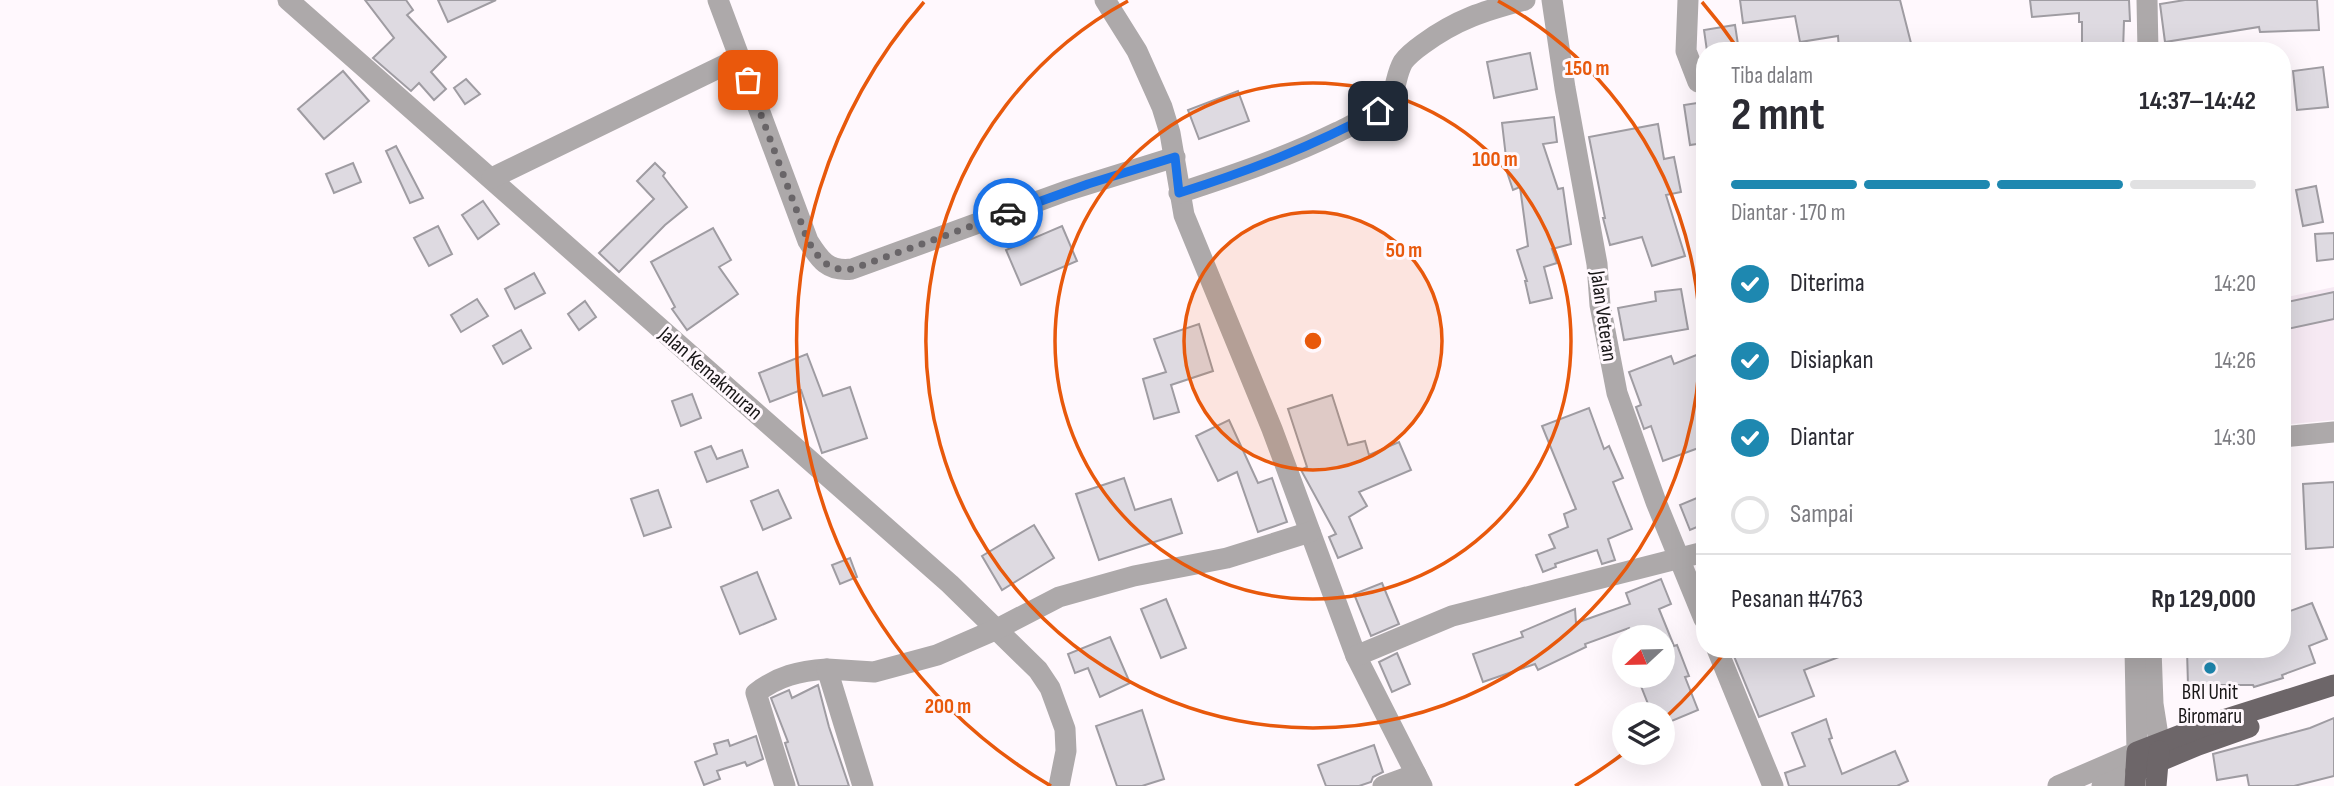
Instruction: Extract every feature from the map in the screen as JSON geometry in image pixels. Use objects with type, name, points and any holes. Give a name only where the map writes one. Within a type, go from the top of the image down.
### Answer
[{"type":"main road","points":[[2136,770],[2159,752],[2334,685]]},
{"type":"main road","points":[[2159,752],[2213,739],[2334,698]]},
{"type":"main road","points":[[2155,786],[2159,752]]},
{"type":"street","name":"Jalan Kemakmuran","points":[[288,0],[950,584],[1038,670],[1050,688],[1065,729],[1066,751],[1059,786]]},
{"type":"street","points":[[718,0],[808,241],[818,257],[829,267],[841,270],[870,263],[1066,191],[1175,157]]},
{"type":"street","points":[[1105,0],[1125,30],[1153,83],[1167,120],[1184,215],[1253,379],[1356,656],[1419,780],[1383,786]]},
{"type":"street","points":[[1179,193],[1248,171],[1306,148],[1378,111],[1390,101],[1403,62],[1411,52],[1446,27],[1465,18],[1525,0]]},
{"type":"street","name":"Jalan Veteran","points":[[1552,0],[1597,264],[1600,304],[1617,393],[1656,502],[1696,599]]},
{"type":"street","points":[[1688,0],[1686,51],[1696,77]]},
{"type":"street","points":[[2147,0],[2148,42]]},
{"type":"street","points":[[492,178],[739,58]]},
{"type":"street","points":[[2291,437],[2334,432]]},
{"type":"street","points":[[785,786],[756,693],[783,676],[804,670],[874,672],[937,655],[997,629],[1059,597],[1134,576],[1227,558],[1310,532]]},
{"type":"street","points":[[1356,656],[1452,616],[1696,554]]},
{"type":"street","points":[[1721,658],[1773,786]]},
{"type":"street","points":[[2135,658],[2136,770]]},
{"type":"street","points":[[2151,658],[2159,752]]},
{"type":"street","points":[[827,669],[863,786]]},
{"type":"street","points":[[2058,786],[2136,770]]},
{"type":"street","points":[[2102,786],[2136,770]]},
{"type":"shaded area","points":[[2334,287],[2334,420],[2291,424],[2291,296]]},
{"type":"building","points":[[365,0],[406,0],[413,10],[407,15],[446,57],[431,72],[446,89],[434,100],[419,83],[411,91],[373,58],[394,38]]},
{"type":"building","points":[[438,0],[496,0],[448,22]]},
{"type":"building","points":[[1740,0],[1900,0],[1911,42],[1838,42],[1838,36],[1800,42],[1795,16],[1743,23]]},
{"type":"building","points":[[2030,0],[2129,0],[2130,21],[2124,21],[2123,42],[2082,42],[2079,13],[2032,17]]},
{"type":"building","points":[[2185,0],[2317,0],[2319,30],[2260,32],[2259,27],[2165,42],[2160,4]]},
{"type":"building","points":[[1735,25],[1738,42],[1706,42],[1704,30]]},
{"type":"building","points":[[1530,53],[1537,89],[1494,98],[1487,62]]},
{"type":"building","points":[[2323,67],[2328,107],[2297,110],[2293,71]]},
{"type":"building","points":[[343,71],[369,101],[324,139],[298,109]]},
{"type":"building","points":[[466,79],[480,94],[465,104],[454,88]]},
{"type":"building","points":[[1238,91],[1249,121],[1199,139],[1188,110]]},
{"type":"building","points":[[1696,103],[1696,144],[1690,145],[1684,105]]},
{"type":"building","points":[[1554,117],[1557,142],[1543,144],[1558,189],[1563,188],[1571,244],[1552,249],[1557,263],[1544,267],[1552,298],[1530,303],[1527,281],[1517,250],[1528,246],[1520,187],[1513,190],[1505,166],[1502,123]]},
{"type":"building","points":[[1658,124],[1664,159],[1674,157],[1681,192],[1666,195],[1685,256],[1652,266],[1642,237],[1610,245],[1589,137]]},
{"type":"building","points":[[396,146],[423,198],[410,203],[386,151]]},
{"type":"building","points":[[353,163],[361,182],[334,193],[326,174]]},
{"type":"building","points":[[655,163],[665,173],[663,176],[687,207],[665,225],[619,272],[599,253],[654,199],[637,181]]},
{"type":"building","points":[[2316,186],[2323,222],[2303,226],[2296,190]]},
{"type":"building","points":[[483,201],[499,224],[478,239],[462,215]]},
{"type":"building","points":[[438,226],[452,254],[429,266],[414,238]]},
{"type":"building","points":[[1062,226],[1077,261],[1021,285],[1006,250]]},
{"type":"building","points":[[713,228],[731,260],[719,267],[738,294],[687,330],[672,309],[675,307],[651,262]]},
{"type":"building","points":[[2334,233],[2334,259],[2317,261],[2315,234]]},
{"type":"building","points":[[534,273],[545,293],[515,309],[505,289]]},
{"type":"building","points":[[1681,289],[1688,329],[1624,340],[1618,308],[1656,301],[1655,292]]},
{"type":"building","points":[[2334,292],[2334,319],[2291,328],[2291,301]]},
{"type":"building","points":[[477,299],[488,316],[461,332],[451,315]]},
{"type":"building","points":[[585,301],[596,317],[579,330],[568,314]]},
{"type":"building","points":[[1199,324],[1213,371],[1171,385],[1179,412],[1154,419],[1143,379],[1166,372],[1154,339]]},
{"type":"building","points":[[521,330],[531,348],[503,364],[493,346]]},
{"type":"building","points":[[807,354],[823,396],[850,387],[867,438],[822,453],[801,390],[770,402],[759,373]]},
{"type":"building","points":[[1696,355],[1696,449],[1663,461],[1651,426],[1644,429],[1636,407],[1641,405],[1629,372],[1671,356],[1674,364]]},
{"type":"building","points":[[692,394],[701,418],[681,426],[672,401]]},
{"type":"building","points":[[1332,395],[1348,445],[1365,441],[1369,455],[1399,442],[1411,470],[1359,492],[1367,506],[1349,517],[1362,548],[1338,558],[1329,537],[1336,534],[1301,470],[1307,467],[1288,409]]},
{"type":"building","points":[[1589,408],[1604,449],[1609,446],[1623,478],[1613,482],[1632,529],[1608,539],[1615,560],[1602,564],[1597,550],[1555,564],[1556,567],[1543,572],[1536,555],[1555,548],[1549,535],[1568,527],[1564,514],[1576,509],[1542,426]]},
{"type":"building","points":[[1229,420],[1258,483],[1272,478],[1287,522],[1258,532],[1237,472],[1218,481],[1196,436]]},
{"type":"building","points":[[711,446],[717,459],[742,450],[748,467],[707,482],[695,452]]},
{"type":"building","points":[[1124,478],[1135,510],[1171,499],[1182,533],[1099,560],[1076,494]]},
{"type":"building","points":[[2334,482],[2334,547],[2306,549],[2303,484]]},
{"type":"building","points":[[658,490],[671,527],[644,536],[631,499]]},
{"type":"building","points":[[778,490],[791,518],[763,530],[751,501]]},
{"type":"building","points":[[1696,498],[1696,527],[1690,530],[1680,505]]},
{"type":"building","points":[[1034,525],[1054,558],[1002,590],[982,556]]},
{"type":"building","points":[[850,558],[857,577],[840,584],[832,565]]},
{"type":"building","points":[[757,572],[776,619],[740,634],[721,587]]},
{"type":"building","points":[[1661,579],[1671,604],[1659,609],[1665,625],[1612,625],[1612,634],[1585,644],[1586,647],[1538,670],[1535,664],[1483,682],[1473,654],[1523,637],[1521,632],[1575,609],[1576,623],[1630,604],[1626,593]]},
{"type":"building","points":[[1382,583],[1399,624],[1371,636],[1354,594]]},
{"type":"building","points":[[1166,599],[1186,648],[1161,658],[1141,609]]},
{"type":"building","points":[[2312,603],[2327,639],[2309,646],[2315,663],[2282,675],[2283,678],[2254,687],[2188,685],[2187,658],[2291,658],[2291,611]]},
{"type":"building","points":[[1110,637],[1130,683],[1100,697],[1088,668],[1075,673],[1068,654]]},
{"type":"building","points":[[1677,645],[1689,676],[1685,677],[1698,710],[1675,720],[1675,702],[1647,702],[1642,688],[1675,688]]},
{"type":"building","points":[[1397,653],[1410,684],[1392,692],[1379,662]]},
{"type":"building","points":[[1735,658],[1836,658],[1804,670],[1814,696],[1759,717]]},
{"type":"building","points":[[818,685],[849,786],[799,786],[785,743],[788,742],[771,698],[789,690],[792,698]]},
{"type":"building","points":[[1142,710],[1164,779],[1142,786],[1117,786],[1096,726]]},
{"type":"building","points":[[2334,718],[2334,776],[2294,786],[2249,786],[2247,775],[2217,780],[2213,754],[2310,728]]},
{"type":"building","points":[[1826,719],[1832,738],[1829,739],[1842,774],[1895,751],[1908,781],[1897,786],[1789,786],[1785,773],[1805,766],[1792,733]]},
{"type":"building","points":[[756,736],[763,759],[747,766],[745,762],[717,771],[720,779],[704,785],[695,762],[717,754],[714,744],[728,740],[730,746]]},
{"type":"building","points":[[1374,745],[1383,772],[1373,777],[1371,782],[1359,786],[1326,786],[1318,765]]},
{"type":"way so far","points":[[748,80],[808,241],[818,257],[829,267],[852,269],[1008,213]]},
{"type":"place","name":"BRI Unit Biromaru","points":[[2210,668]]},
{"type":"route","points":[[1008,213],[1066,191],[1175,157],[1179,193],[1248,171],[1306,148],[1378,111]]}]
